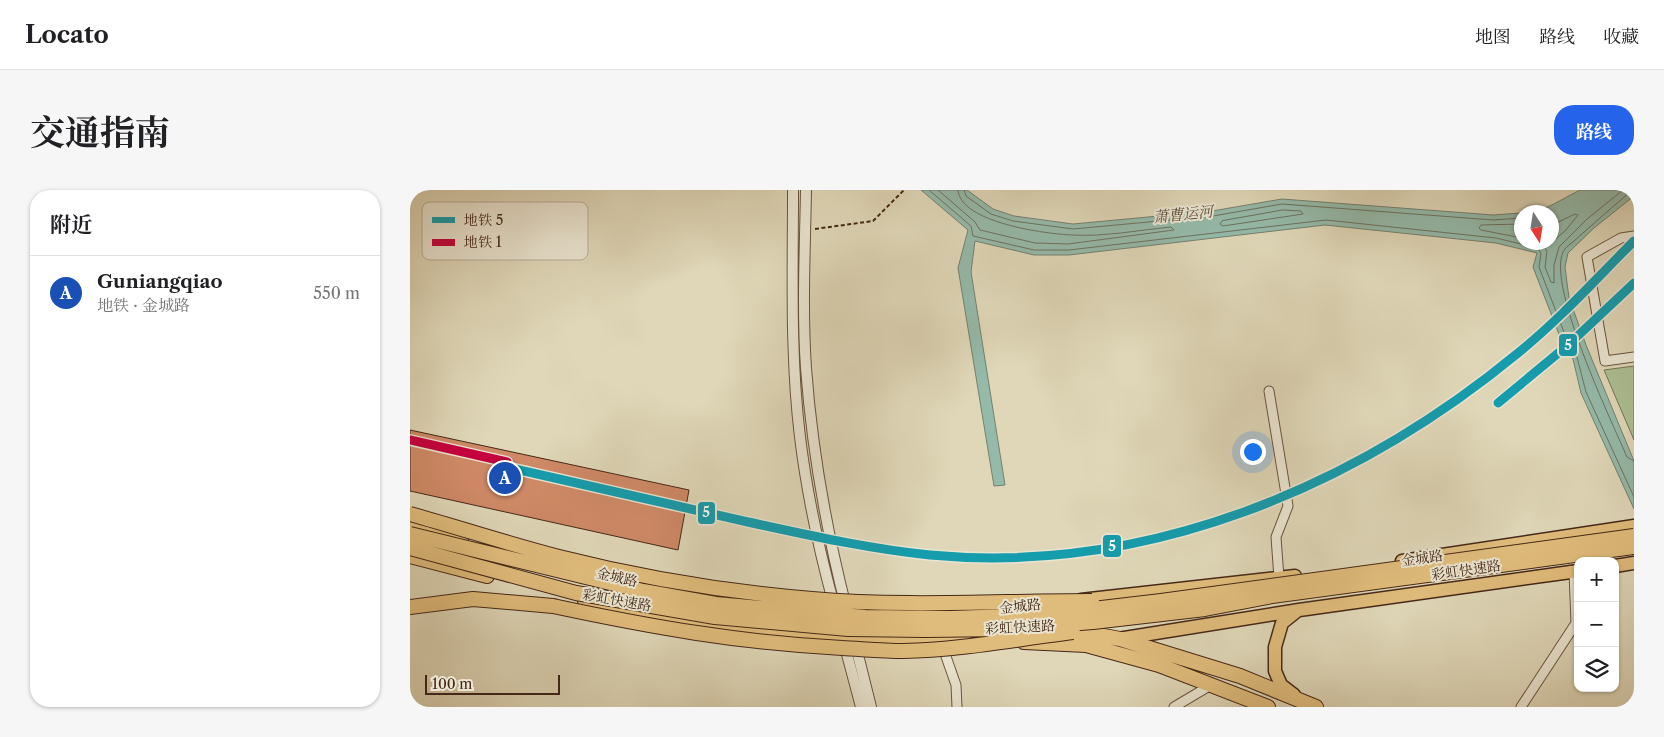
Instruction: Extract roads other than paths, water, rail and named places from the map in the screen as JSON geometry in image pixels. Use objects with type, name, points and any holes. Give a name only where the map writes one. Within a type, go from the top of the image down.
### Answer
[{"type":"highway","points":[[410,514],[558,557],[638,575],[732,590],[814,599],[904,603],[1160,601]]},
{"type":"highway","name":"金城路","points":[[410,522],[638,582],[730,597],[840,607],[967,612]]},
{"type":"highway","name":"彩虹快速路","points":[[410,534],[643,591],[716,604],[865,617],[951,618],[1042,615],[1160,601],[1634,536]]},
{"type":"highway","name":"彩虹快速路","points":[[410,548],[576,592],[715,617],[848,629],[1003,629],[1093,622],[1205,609],[1272,596],[1634,547]]},
{"type":"highway","points":[[410,556],[589,602],[686,621],[849,641],[1000,642],[1086,645],[1159,665],[1268,707]]},
{"type":"highway","points":[[410,607],[473,599],[503,600],[553,606],[633,623],[728,639],[902,651],[943,648],[1114,627],[1205,609]]},
{"type":"highway","points":[[967,612],[1120,639],[1240,676],[1296,697],[1316,707]]},
{"type":"main road","name":"金城路","points":[[967,612],[1279,578],[1634,526]]},
{"type":"main road","points":[[1619,565],[1634,563]]},
{"type":"main road","points":[[1086,645],[1299,610],[1574,571]]},
{"type":"main road","points":[[1296,697],[1281,685],[1275,671],[1275,647],[1282,623],[1299,610]]},
{"type":"street","points":[[793,190],[794,362],[800,438],[814,525],[871,707]]},
{"type":"street","points":[[806,190],[805,327],[811,424],[840,607]]},
{"type":"street","points":[[1634,236],[1621,238],[1588,257],[1605,360],[1634,357]]},
{"type":"street","points":[[1269,391],[1288,506],[1276,537],[1279,578]]},
{"type":"street","points":[[1521,707],[1576,623],[1576,602]]},
{"type":"street","points":[[849,641],[861,707]]},
{"type":"street","points":[[943,648],[956,685],[957,707]]},
{"type":"street","points":[[1174,707],[1211,685]]},
{"type":"water","name":"萧曹运河","points":[[921,190],[967,190],[993,209],[1014,216],[1073,224],[1212,211],[1282,199],[1493,215],[1514,214],[1514,247],[1496,243],[1325,225],[1069,255],[1034,255],[975,241],[971,272],[1005,485],[994,486],[958,268],[968,230]]},
{"type":"water","points":[[1580,190],[1634,190],[1634,196],[1594,228],[1568,253],[1565,267],[1569,298],[1586,345],[1634,461],[1634,509],[1581,393],[1573,359],[1562,342],[1533,267],[1537,253],[1525,250],[1559,250],[1559,205],[1552,205]]},
{"type":"metro line","name":"5","points":[[506,467],[816,537],[884,549],[930,555],[1011,558],[1090,551],[1168,535],[1244,512],[1317,482],[1387,444],[1455,401],[1518,353],[1563,313],[1634,241]]},
{"type":"metro line","name":"5","points":[[1498,403],[1568,345],[1634,283]]},
{"type":"metro line","name":"1","points":[[410,440],[507,462]]},
{"type":"place","name":"Guniangqiao","points":[[505,478]]}]
